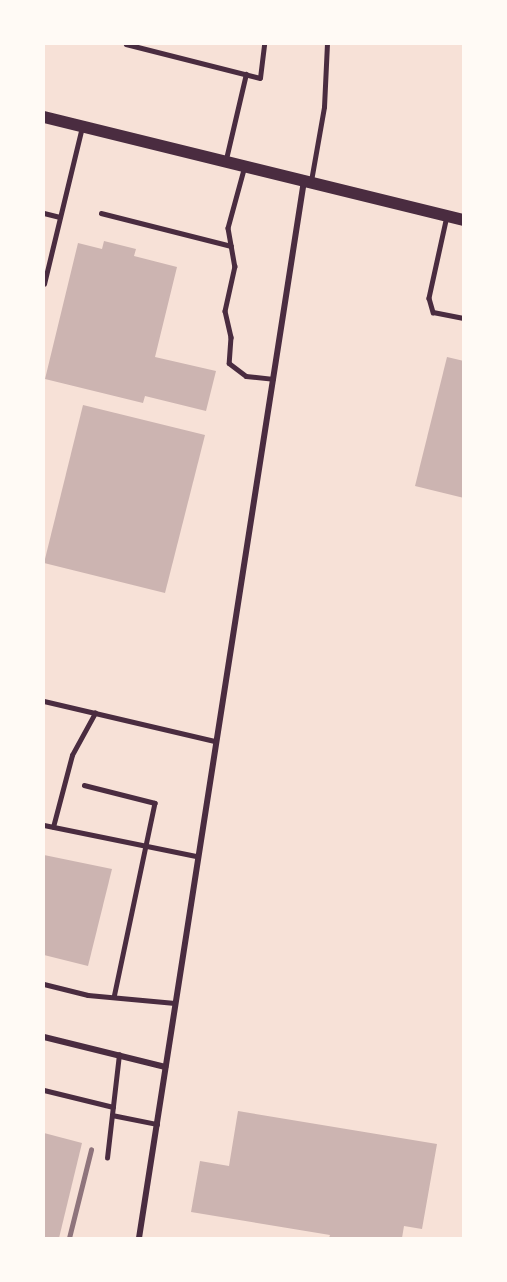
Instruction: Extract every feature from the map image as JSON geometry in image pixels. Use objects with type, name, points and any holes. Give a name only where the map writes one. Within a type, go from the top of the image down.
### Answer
[{"type":"main road","points":[[44,117],[464,220]]},
{"type":"street","points":[[139,1239],[215,741],[307,181]]},
{"type":"street","points":[[44,1036],[165,1066]]},
{"type":"lane","points":[[126,44],[260,78],[264,44]]},
{"type":"lane","points":[[307,181],[324,107],[327,44]]},
{"type":"lane","points":[[225,162],[246,74]]},
{"type":"lane","points":[[44,284],[82,127]]},
{"type":"lane","points":[[245,166],[228,228],[235,266],[225,311],[231,337],[229,363],[246,376],[273,379]]},
{"type":"lane","points":[[44,213],[60,217]]},
{"type":"lane","points":[[101,213],[231,246]]},
{"type":"lane","points":[[447,216],[429,298],[433,312],[464,318]]},
{"type":"lane","points":[[44,701],[215,741]]},
{"type":"lane","points":[[53,827],[72,755],[94,713]]},
{"type":"lane","points":[[84,785],[155,802],[114,997]]},
{"type":"lane","points":[[44,825],[147,848],[197,856]]},
{"type":"lane","points":[[44,984],[114,997],[175,1003]]},
{"type":"lane","points":[[107,1158],[119,1055]]},
{"type":"lane","points":[[44,1090],[113,1107]]},
{"type":"lane","points":[[112,1115],[157,1124]]},
{"type":"building","points":[[104,241],[136,249],[134,256],[177,267],[155,357],[216,371],[206,411],[145,396],[143,403],[45,379],[78,243],[102,249]]},
{"type":"building","points":[[447,357],[464,361],[464,498],[415,486]]},
{"type":"building","points":[[83,405],[205,435],[165,593],[44,563]]},
{"type":"building","points":[[44,855],[112,869],[88,966],[44,955]]},
{"type":"building","points":[[238,1111],[437,1144],[422,1229],[404,1226],[402,1238],[329,1238],[330,1235],[191,1212],[200,1161],[229,1166]]},
{"type":"building","points":[[44,1133],[82,1143],[59,1238],[44,1238]]},
{"type":"railway","points":[[69,1238],[91,1150]]}]
